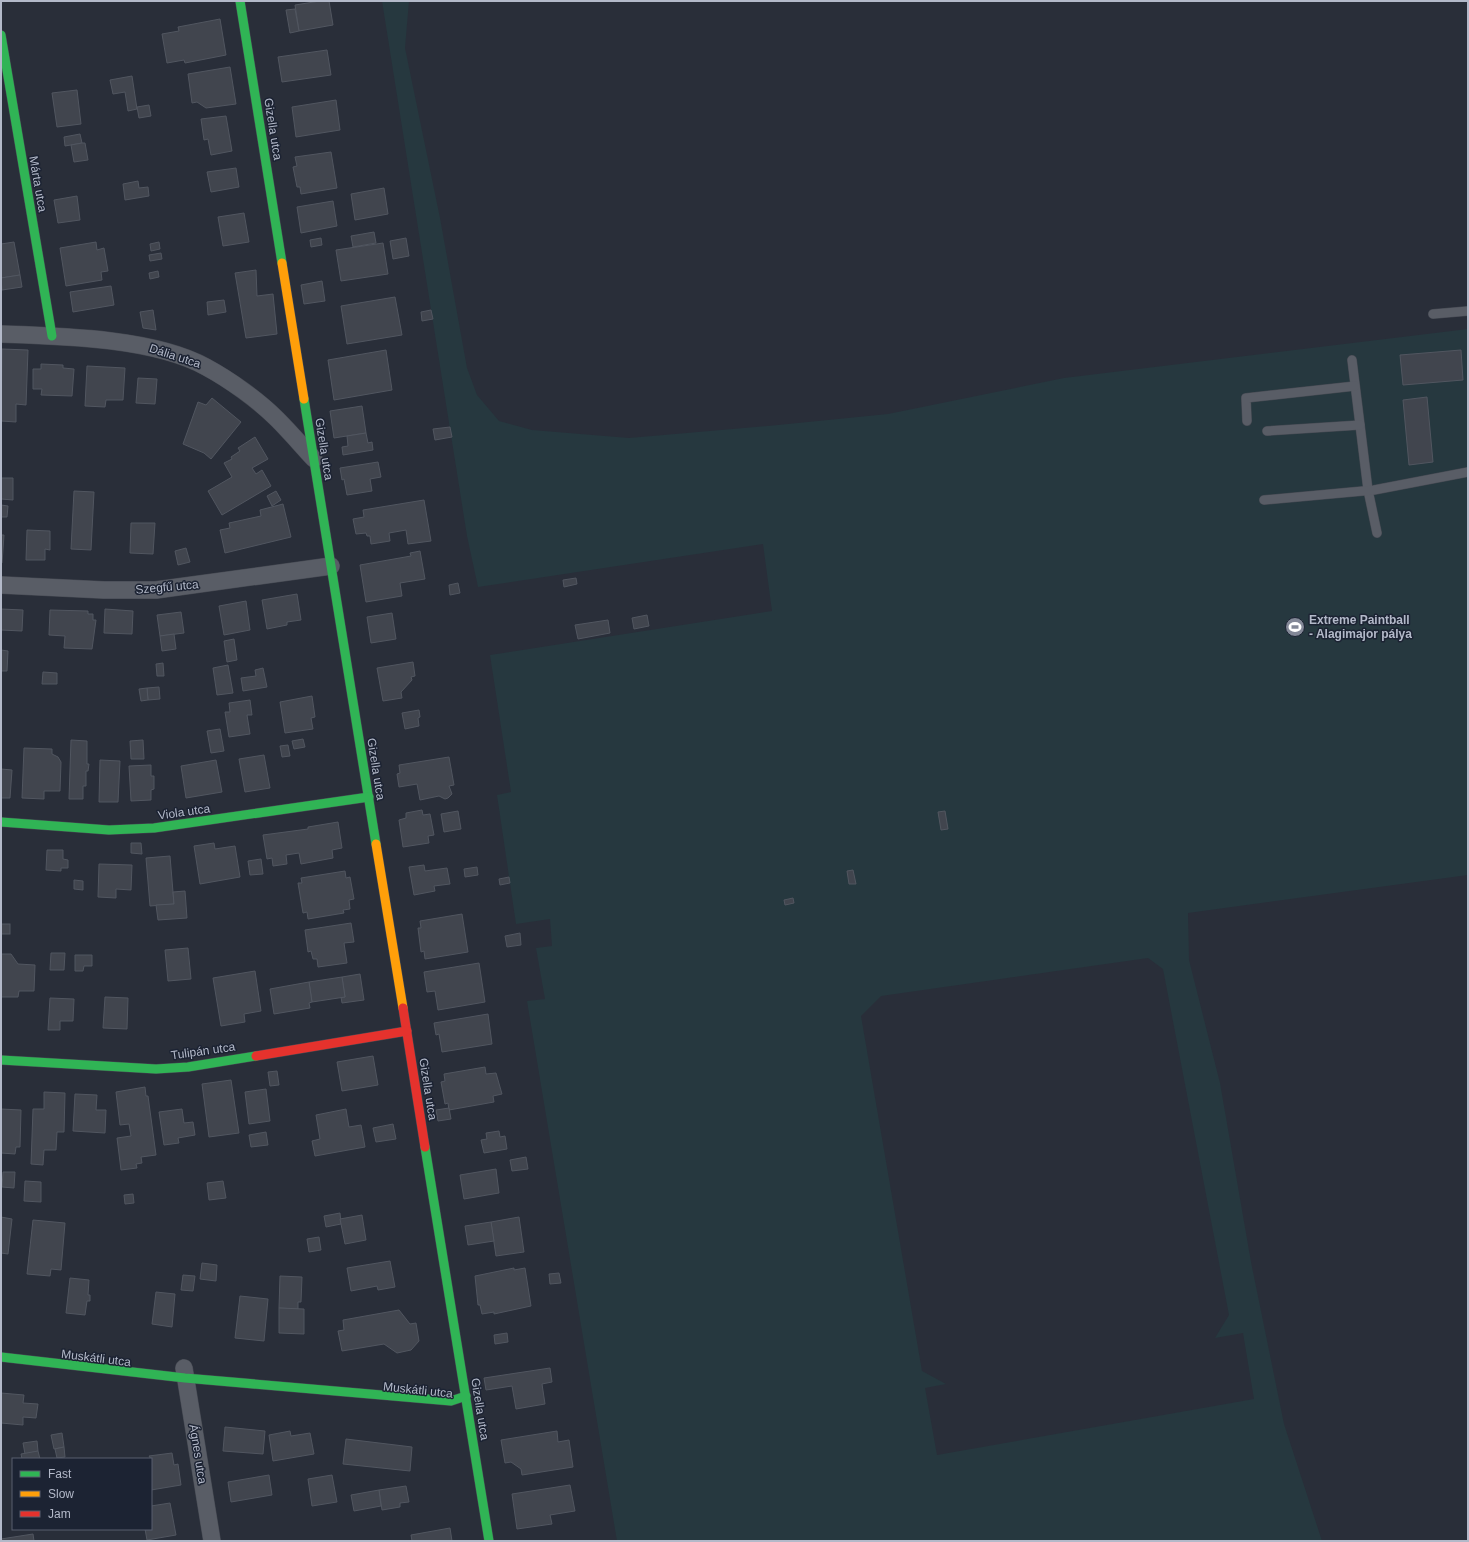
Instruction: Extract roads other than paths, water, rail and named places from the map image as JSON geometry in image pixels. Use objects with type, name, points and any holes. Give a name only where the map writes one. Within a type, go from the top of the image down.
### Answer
[{"type":"street","name":"Gizella utca","points":[[240,1],[489,1541]]},
{"type":"street","name":"Márta utca","points":[[1,35],[52,336]]},
{"type":"street","name":"Dália utca","points":[[1,334],[52,336],[139,345],[176,355],[205,366],[233,384],[277,418],[314,459]]},
{"type":"street","name":"Szegfű utca","points":[[1,585],[104,590],[156,590],[331,566]]},
{"type":"street","name":"Viola utca","points":[[1,822],[131,830],[369,797]]},
{"type":"street","name":"Tulipán utca","points":[[1,1060],[162,1069],[188,1067],[406,1031]]},
{"type":"street","name":"Muskátli utca","points":[[1,1347],[185,1373]]},
{"type":"street","name":"Muskátli utca","points":[[1,1357],[185,1373],[453,1393],[466,1396]]},
{"type":"street","name":"Ágnes utca","points":[[185,1373],[212,1541]]},
{"type":"lane","points":[[1433,314],[1468,311]]},
{"type":"lane","points":[[1352,360],[1368,490],[1377,532]]},
{"type":"lane","points":[[1247,421],[1246,398],[1355,386]]},
{"type":"lane","points":[[1267,431],[1360,425]]},
{"type":"lane","points":[[1264,500],[1368,490],[1468,472]]},
{"type":"place","name":"Extreme Paintball - Alagimajor pálya","points":[[1295,627]]}]
